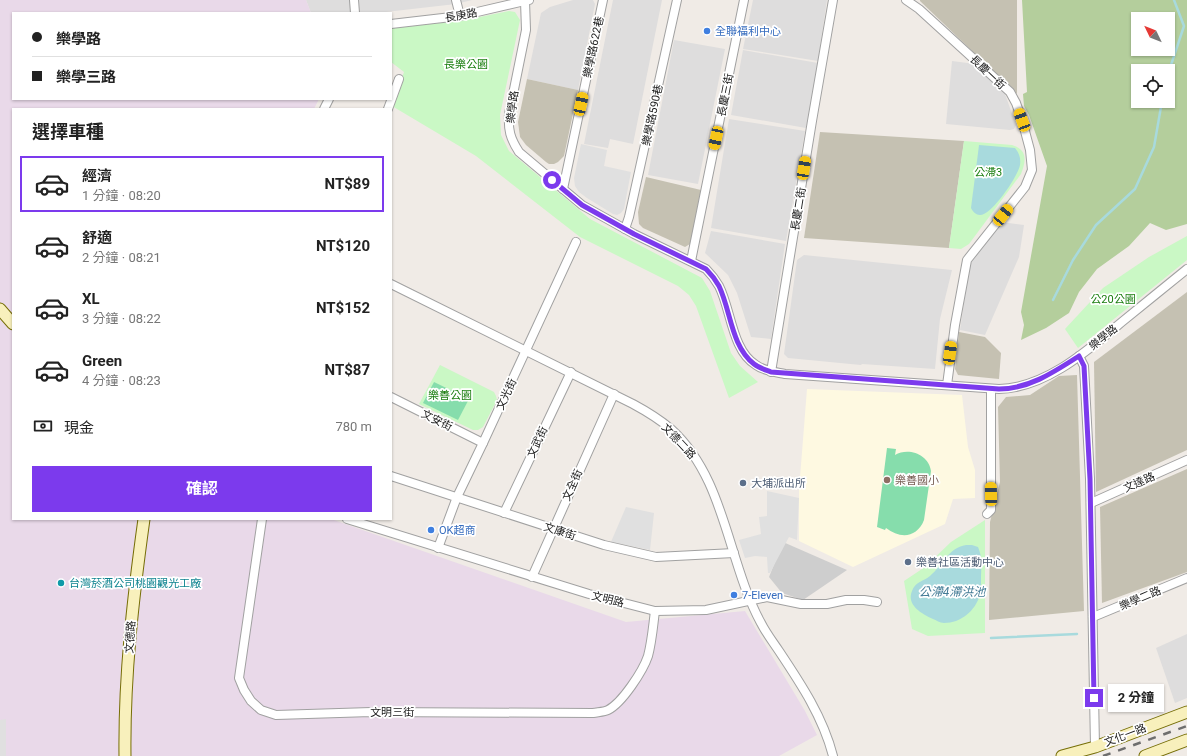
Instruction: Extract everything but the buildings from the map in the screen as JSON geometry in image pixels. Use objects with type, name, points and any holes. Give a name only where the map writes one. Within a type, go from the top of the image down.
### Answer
[{"type":"street","points":[[354,0],[355,12]]},
{"type":"street","points":[[456,0],[460,16]]},
{"type":"street","name":"樂學路622巷","points":[[563,189],[603,0]]},
{"type":"street","name":"樂學路590巷","points":[[625,229],[630,217],[677,0]]},
{"type":"street","name":"長慶三街","points":[[691,261],[744,0]]},
{"type":"street","name":"長慶二街","points":[[771,372],[833,0]]},
{"type":"street","name":"長慶一街","points":[[906,0],[919,9],[1010,92],[1022,120],[1030,150],[1032,170],[1025,187],[967,260],[954,325],[947,385]]},
{"type":"street","name":"長庚路","points":[[392,24],[460,16],[527,1]]},
{"type":"street","name":"樂學路","points":[[527,1],[526,30],[509,114],[508,127],[512,140],[519,152],[582,205],[625,229],[706,269],[719,287],[744,355],[755,365],[771,372],[991,389],[1012,389],[1038,381],[1079,356],[1186,271]]},
{"type":"street","points":[[392,98],[399,79]]},
{"type":"street","name":"文光街","points":[[438,548],[457,497],[484,443],[576,242]]},
{"type":"street","name":"文德二路","points":[[392,284],[614,394],[656,418],[671,430],[696,457],[706,476],[714,494],[751,601],[761,623],[817,712],[829,739],[833,756]]},
{"type":"street","points":[[0,309],[12,323]]},
{"type":"street","points":[[1079,356],[1084,366],[1091,503],[1096,751]]},
{"type":"street","name":"文武街","points":[[504,513],[571,372]]},
{"type":"street","points":[[987,514],[991,510],[991,389]]},
{"type":"street","name":"文全街","points":[[532,577],[614,394]]},
{"type":"street","name":"文安街","points":[[392,397],[484,443]]},
{"type":"street","name":"文達路","points":[[1091,503],[1187,460]]},
{"type":"street","name":"文康街","points":[[392,476],[604,545],[656,557],[734,553]]},
{"type":"street","name":"文德路","points":[[125,756],[129,646],[144,520]]},
{"type":"street","name":"文明三街","points":[[262,520],[240,678],[244,690],[251,701],[261,710],[276,715],[371,712],[593,713],[608,710],[620,702],[630,688],[647,658],[652,638],[655,610]]},
{"type":"street","name":"文明路","points":[[350,520],[589,594],[655,610],[706,610],[767,597],[801,604],[827,604],[846,600],[877,602]]},
{"type":"street","name":"樂學二路","points":[[1093,617],[1187,578]]},
{"type":"street","name":"文化一路","points":[[1062,756],[1096,751],[1187,712]]},
{"type":"street","points":[[1145,756],[1187,740]]},
{"type":"shaded area","points":[[0,0],[306,0],[311,12],[12,12],[12,100],[318,100],[314,108],[12,108],[12,520],[334,520],[626,622],[745,611],[805,711],[817,735],[779,756],[0,756]]},
{"type":"shaded area","points":[[306,0],[472,0],[456,4],[386,12],[311,12]]},
{"type":"shaded area","points":[[573,0],[593,0],[595,4],[578,90],[527,79],[541,13],[550,7]]},
{"type":"shaded area","points":[[613,0],[662,0],[633,144],[610,139],[608,148],[584,144]]},
{"type":"shaded area","points":[[753,0],[827,0],[818,61],[743,49]]},
{"type":"shaded area","points":[[1017,0],[1017,94],[920,1]]},
{"type":"shaded area","points":[[674,40],[725,49],[698,184],[648,175]]},
{"type":"shaded area","points":[[743,50],[818,63],[806,128],[731,115]]},
{"type":"shaded area","points":[[952,61],[975,64],[1005,94],[1016,125],[1014,129],[1010,130],[946,124]]},
{"type":"shaded area","points":[[527,79],[578,90],[564,156],[554,164],[549,164],[546,162],[526,145],[520,137],[518,122]]},
{"type":"shaded area","points":[[729,119],[805,131],[786,241],[711,228]]},
{"type":"shaded area","points":[[820,132],[964,141],[949,248],[804,238]]},
{"type":"shaded area","points":[[581,144],[607,150],[604,166],[631,172],[624,209],[621,213],[617,215],[613,214],[587,198],[579,192],[575,186],[574,178]]},
{"type":"shaded area","points":[[646,177],[701,190],[690,244],[685,247],[643,228],[639,224],[638,212]]},
{"type":"shaded area","points":[[1001,222],[1024,225],[1019,257],[985,335],[960,330],[969,268],[975,255]]},
{"type":"shaded area","points":[[711,231],[785,244],[771,339],[751,337],[737,293],[728,275],[705,253]]},
{"type":"shaded area","points":[[804,255],[952,270],[940,319],[935,369],[861,365],[788,358],[784,354],[797,260]]},
{"type":"shaded area","points":[[1187,292],[1187,450],[1096,492],[1094,362]]},
{"type":"shaded area","points":[[959,332],[985,337],[1001,353],[999,379],[958,375],[955,369]]},
{"type":"shaded area","points":[[1077,375],[1084,611],[989,620],[990,522],[1000,482],[998,407],[1006,397],[1030,395],[1059,376]]},
{"type":"shaded area","name":"樂善國小","points":[[807,389],[962,395],[968,447],[975,470],[975,498],[953,499],[945,524],[853,567],[799,541],[799,490]]},
{"type":"shaded area","points":[[1187,469],[1187,572],[1102,603],[1100,507]]},
{"type":"shaded area","points":[[767,491],[799,498],[797,540],[789,537],[770,573],[768,573],[767,557],[755,556],[745,558],[739,540],[761,534],[759,517],[767,516]]},
{"type":"shaded area","points":[[626,507],[654,513],[650,550],[611,542]]},
{"type":"shaded area","points":[[783,542],[847,570],[803,600],[782,593],[769,577]]},
{"type":"shaded area","points":[[1187,634],[1187,698],[1175,703],[1156,648]]},
{"type":"shaded area","points":[[6,719],[6,756],[0,756],[0,720]]},
{"type":"green space","points":[[1022,0],[1187,0],[1187,224],[1166,230],[1150,223],[1129,246],[1097,269],[1079,292],[1069,313],[1046,328],[1021,340],[1024,325],[1021,312],[1047,166],[1029,115],[1024,106],[1023,94],[1027,92]]},
{"type":"green space","name":"長樂公園","points":[[509,11],[515,12],[520,20],[500,115],[501,135],[509,151],[590,219],[702,278],[710,291],[731,353],[740,366],[758,382],[729,398],[696,306],[689,295],[678,286],[580,237],[476,156],[392,106],[404,72],[392,63],[392,28],[460,21]]},
{"type":"green space","name":"公滯3","points":[[964,141],[1012,145],[1021,150],[1025,160],[1021,174],[969,244],[961,249],[949,248]]},
{"type":"green space","name":"公20公園","points":[[1187,236],[1187,260],[1078,348],[1065,329],[1103,288],[1149,257]]},
{"type":"green space","name":"樂善公園","points":[[440,365],[494,392],[497,400],[483,427],[478,430],[473,430],[419,404]]},
{"type":"green space","points":[[434,382],[469,399],[458,420],[423,403]]},
{"type":"green space","points":[[887,448],[896,449],[895,455],[906,452],[918,454],[926,461],[931,471],[924,520],[917,530],[908,535],[897,534],[886,528],[885,530],[877,527]]},
{"type":"green space","points":[[985,520],[985,633],[928,636],[912,629],[904,581],[925,567],[951,542]]},
{"type":"water","points":[[979,145],[1015,148],[1019,154],[1020,160],[1020,165],[1010,186],[991,209],[980,215],[975,213],[971,208]]},
{"type":"water","name":"公滯4滯洪池","points":[[966,545],[978,547],[980,551],[980,595],[975,606],[962,618],[956,621],[941,623],[920,612],[913,605],[911,601],[912,591],[917,584],[935,572],[950,553]]},
{"type":"waterway","points":[[1171,64],[1184,26],[1174,0]]},
{"type":"waterway","points":[[1053,300],[1073,260],[1096,225],[1135,189],[1154,147],[1161,108]]},
{"type":"waterway","points":[[991,638],[1077,634]]},
{"type":"railway","points":[[1103,756],[1187,726]]},
{"type":"place","name":"全聯福利中心","points":[[707,31]]},
{"type":"place","name":"樂善國小","points":[[887,480]]},
{"type":"place","name":"大埔派出所","points":[[743,483]]},
{"type":"place","name":"OK超商","points":[[431,530]]},
{"type":"place","name":"樂善社區活動中心","points":[[908,562]]},
{"type":"place","name":"台灣菸酒公司桃園觀光工廠","points":[[61,583]]},
{"type":"place","name":"7-Eleven","points":[[734,595]]},
{"type":"route","points":[[552,180],[582,205],[634,234],[706,269],[719,287],[744,355],[755,365],[771,372],[1012,389],[1038,381],[1079,356],[1084,366],[1090,479],[1094,698]]}]
